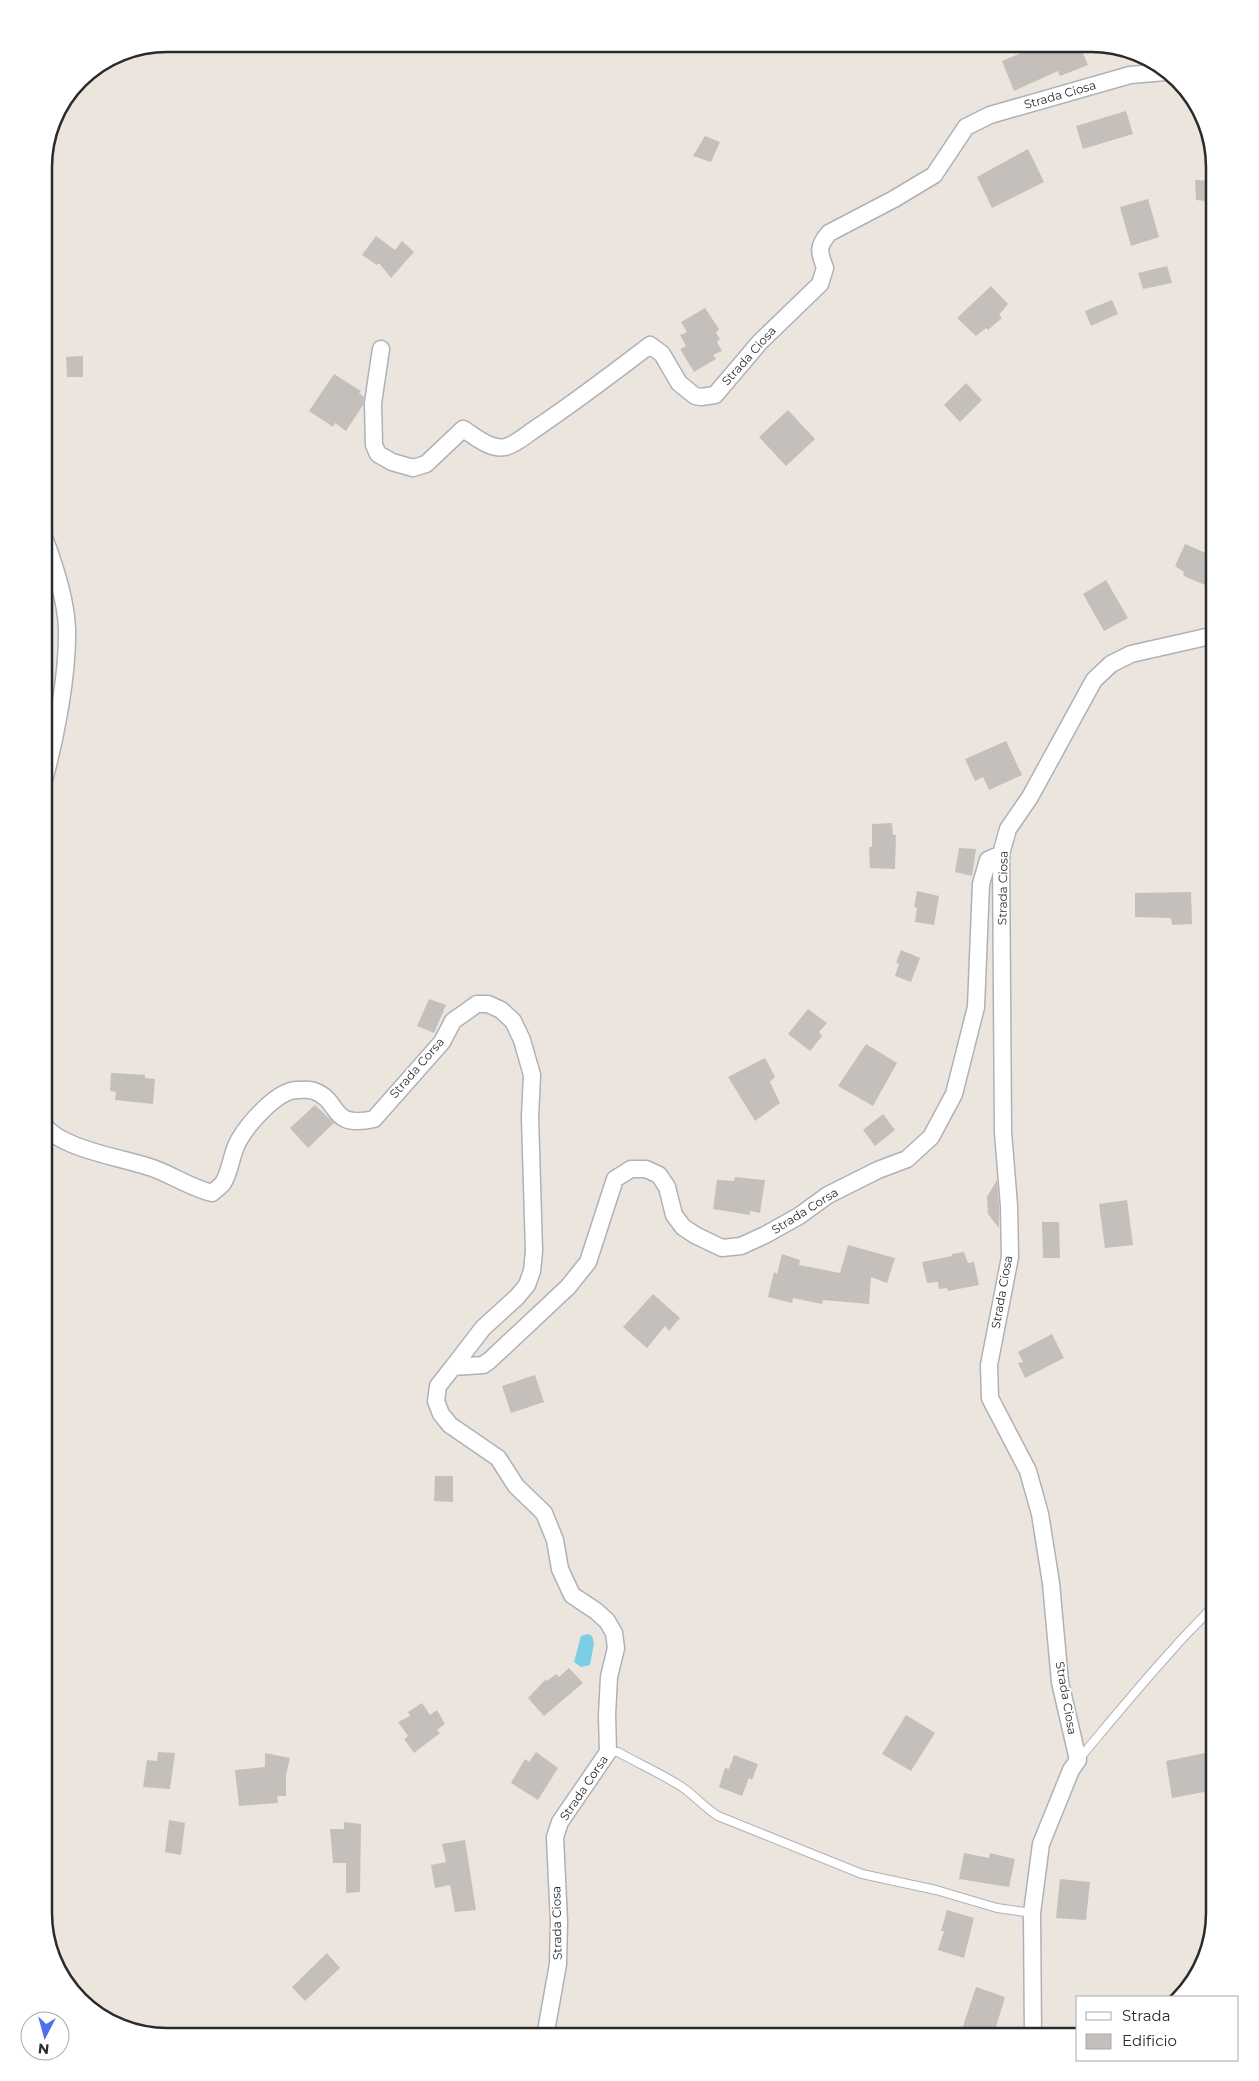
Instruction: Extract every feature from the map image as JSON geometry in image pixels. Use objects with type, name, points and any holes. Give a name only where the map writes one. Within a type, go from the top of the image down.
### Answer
[{"type":"street","name":"Strada Ciosa","points":[[381,348],[373,403],[374,445],[378,454],[392,462],[413,468],[426,464],[463,429],[485,443],[496,446],[505,447],[516,442],[567,408],[650,345],[662,354],[679,383],[696,396],[715,395],[760,342],[820,284],[825,268],[819,252],[822,241],[829,233],[894,199],[934,175],[966,127],[990,115],[1130,75],[1156,73]]},
{"type":"street","points":[[53,566],[62,596],[67,629],[65,670],[53,744]]},
{"type":"street","name":"Strada Ciosa","points":[[1078,1760],[1060,1682],[1052,1583],[1040,1514],[1028,1471],[990,1398],[989,1365],[1010,1257],[1009,1206],[1003,1132],[1001,854],[1008,829],[1030,797],[1094,680],[1111,664],[1131,654],[1206,637]]},
{"type":"street","name":"Strada Corsa","points":[[454,1367],[483,1366],[568,1287],[588,1262],[614,1179],[631,1169],[646,1170],[659,1175],[667,1187],[674,1215],[683,1227],[722,1248],[741,1246],[799,1216],[828,1195],[878,1170],[907,1159],[931,1137],[954,1094],[976,1008],[981,884],[988,860],[1001,854]]},
{"type":"street","name":"Strada Corsa","points":[[52,1132],[70,1144],[155,1169],[198,1189],[212,1193],[223,1183],[238,1141],[254,1118],[277,1098],[293,1090],[313,1090],[326,1099],[334,1111],[346,1120],[360,1122],[374,1119],[392,1096],[442,1042],[453,1021],[477,1004],[488,1004],[501,1010],[513,1021],[522,1040],[532,1075],[530,1117],[534,1252],[532,1271],[527,1285],[517,1297],[483,1328],[438,1386],[436,1401],[441,1414],[450,1425],[498,1458],[516,1486],[544,1513],[555,1540],[560,1569],[572,1595],[596,1611],[607,1621],[614,1633],[616,1648],[610,1677],[607,1714],[608,1752],[560,1822],[555,1838]]},
{"type":"street","points":[[1034,2028],[1032,1913],[1041,1844],[1078,1760]]},
{"type":"street","name":"Strada Ciosa","points":[[547,2028],[558,1964],[559,1922],[555,1838]]},
{"type":"lane","points":[[1078,1760],[1173,1649],[1206,1614]]},
{"type":"lane","points":[[608,1752],[618,1752],[670,1779],[695,1797],[705,1808],[718,1816],[862,1874],[936,1890],[997,1908],[1032,1913]]},
{"type":"water","points":[[588,1634],[592,1636],[594,1643],[590,1665],[581,1667],[574,1662],[581,1636]]},
{"type":"building","points":[[1021,53],[1083,53],[1088,65],[1060,76],[1058,71],[1014,91],[1002,61]]},
{"type":"building","points":[[1126,111],[1133,134],[1083,149],[1076,126]]},
{"type":"building","points":[[705,136],[720,142],[711,162],[693,156]]},
{"type":"building","points":[[1028,149],[1044,182],[992,208],[977,177]]},
{"type":"building","points":[[1195,180],[1206,181],[1206,201],[1196,200]]},
{"type":"building","points":[[1148,199],[1159,237],[1131,246],[1120,207]]},
{"type":"building","points":[[376,236],[395,250],[402,241],[414,252],[391,278],[379,263],[377,265],[362,255]]},
{"type":"building","points":[[1167,266],[1172,283],[1143,289],[1138,273]]},
{"type":"building","points":[[991,286],[1008,304],[999,315],[1002,318],[988,330],[986,328],[976,336],[957,318]]},
{"type":"building","points":[[1112,300],[1118,314],[1091,326],[1085,311]]},
{"type":"building","points":[[705,308],[719,329],[716,333],[720,339],[717,342],[722,351],[713,355],[716,359],[694,372],[680,349],[686,346],[680,335],[687,332],[681,322]]},
{"type":"building","points":[[83,356],[83,377],[67,377],[66,357]]},
{"type":"building","points":[[334,374],[361,391],[359,393],[364,397],[363,405],[346,431],[335,423],[333,427],[309,411]]},
{"type":"building","points":[[966,383],[982,400],[960,422],[944,405]]},
{"type":"building","points":[[788,410],[815,439],[786,466],[759,437]]},
{"type":"building","points":[[1185,544],[1206,553],[1206,585],[1186,577],[1183,574],[1184,572],[1175,566]]},
{"type":"building","points":[[1106,580],[1128,618],[1104,631],[1083,594]]},
{"type":"building","points":[[1006,741],[1022,775],[989,790],[983,777],[975,781],[965,759]]},
{"type":"building","points":[[892,823],[893,835],[896,835],[895,869],[870,868],[869,847],[872,847],[872,824]]},
{"type":"building","points":[[959,848],[976,849],[972,876],[955,872]]},
{"type":"building","points":[[917,891],[939,896],[934,925],[915,922],[917,908],[914,907]]},
{"type":"building","points":[[1191,892],[1192,924],[1172,925],[1171,918],[1135,917],[1135,893]]},
{"type":"building","points":[[901,950],[920,958],[911,982],[895,976],[899,964],[896,963]]},
{"type":"building","points":[[429,999],[446,1005],[434,1033],[417,1026]]},
{"type":"building","points":[[808,1009],[827,1023],[819,1032],[822,1036],[810,1051],[788,1034]]},
{"type":"building","points":[[866,1044],[897,1063],[873,1106],[838,1086]]},
{"type":"building","points":[[765,1058],[775,1077],[770,1082],[780,1103],[755,1121],[728,1077]]},
{"type":"building","points":[[111,1073],[145,1075],[145,1078],[155,1079],[153,1104],[115,1100],[116,1092],[110,1091]]},
{"type":"building","points":[[315,1105],[334,1123],[308,1148],[290,1128]]},
{"type":"building","points":[[883,1114],[895,1130],[875,1146],[863,1130]]},
{"type":"building","points":[[735,1177],[765,1180],[760,1213],[750,1211],[750,1215],[713,1209],[717,1180],[734,1181]]},
{"type":"building","points":[[997,1180],[999,1228],[988,1214],[987,1197]]},
{"type":"building","points":[[1127,1200],[1133,1245],[1105,1248],[1099,1204]]},
{"type":"building","points":[[1042,1222],[1059,1222],[1060,1258],[1043,1258]]},
{"type":"building","points":[[848,1245],[895,1258],[887,1283],[871,1277],[869,1304],[823,1300],[822,1304],[793,1298],[792,1303],[768,1297],[774,1272],[777,1274],[782,1254],[800,1260],[799,1265],[840,1273]]},
{"type":"building","points":[[964,1252],[968,1263],[974,1262],[979,1285],[948,1291],[947,1288],[939,1289],[938,1282],[927,1283],[922,1262]]},
{"type":"building","points":[[653,1294],[680,1318],[669,1331],[665,1326],[647,1348],[623,1327]]},
{"type":"building","points":[[1052,1334],[1064,1358],[1025,1378],[1018,1363],[1023,1362],[1018,1352]]},
{"type":"building","points":[[535,1375],[544,1402],[511,1413],[502,1386]]},
{"type":"building","points":[[435,1476],[453,1476],[453,1502],[434,1501]]},
{"type":"building","points":[[569,1668],[583,1683],[544,1716],[528,1698],[546,1679],[547,1681],[556,1674],[559,1677]]},
{"type":"building","points":[[422,1703],[430,1715],[437,1710],[445,1724],[437,1730],[440,1733],[414,1753],[404,1739],[408,1736],[398,1722],[410,1716],[408,1712]]},
{"type":"building","points":[[906,1715],[935,1733],[911,1771],[882,1754]]},
{"type":"building","points":[[158,1752],[175,1753],[170,1789],[143,1787],[147,1760],[157,1761]]},
{"type":"building","points":[[536,1752],[558,1768],[538,1800],[511,1783],[525,1759],[529,1762]]},
{"type":"building","points":[[265,1753],[290,1758],[286,1775],[286,1796],[277,1796],[278,1803],[239,1806],[235,1770],[265,1767]]},
{"type":"building","points":[[1205,1753],[1206,1792],[1172,1798],[1166,1761]]},
{"type":"building","points":[[734,1755],[758,1764],[752,1780],[749,1778],[742,1796],[719,1787],[725,1768],[729,1769]]},
{"type":"building","points":[[169,1820],[185,1823],[181,1855],[165,1852]]},
{"type":"building","points":[[344,1822],[361,1824],[360,1892],[346,1893],[346,1863],[333,1863],[330,1829],[344,1829]]},
{"type":"building","points":[[465,1840],[476,1910],[455,1912],[450,1885],[435,1888],[431,1865],[446,1862],[442,1844]]},
{"type":"building","points":[[964,1853],[989,1858],[990,1853],[1015,1859],[1009,1887],[959,1879]]},
{"type":"building","points":[[1060,1879],[1090,1882],[1086,1920],[1056,1918]]},
{"type":"building","points":[[947,1910],[974,1918],[964,1958],[938,1950],[944,1931],[941,1931]]},
{"type":"building","points":[[327,1953],[340,1968],[305,2001],[292,1987]]},
{"type":"building","points":[[976,1987],[1005,1997],[996,2028],[962,2028]]}]
